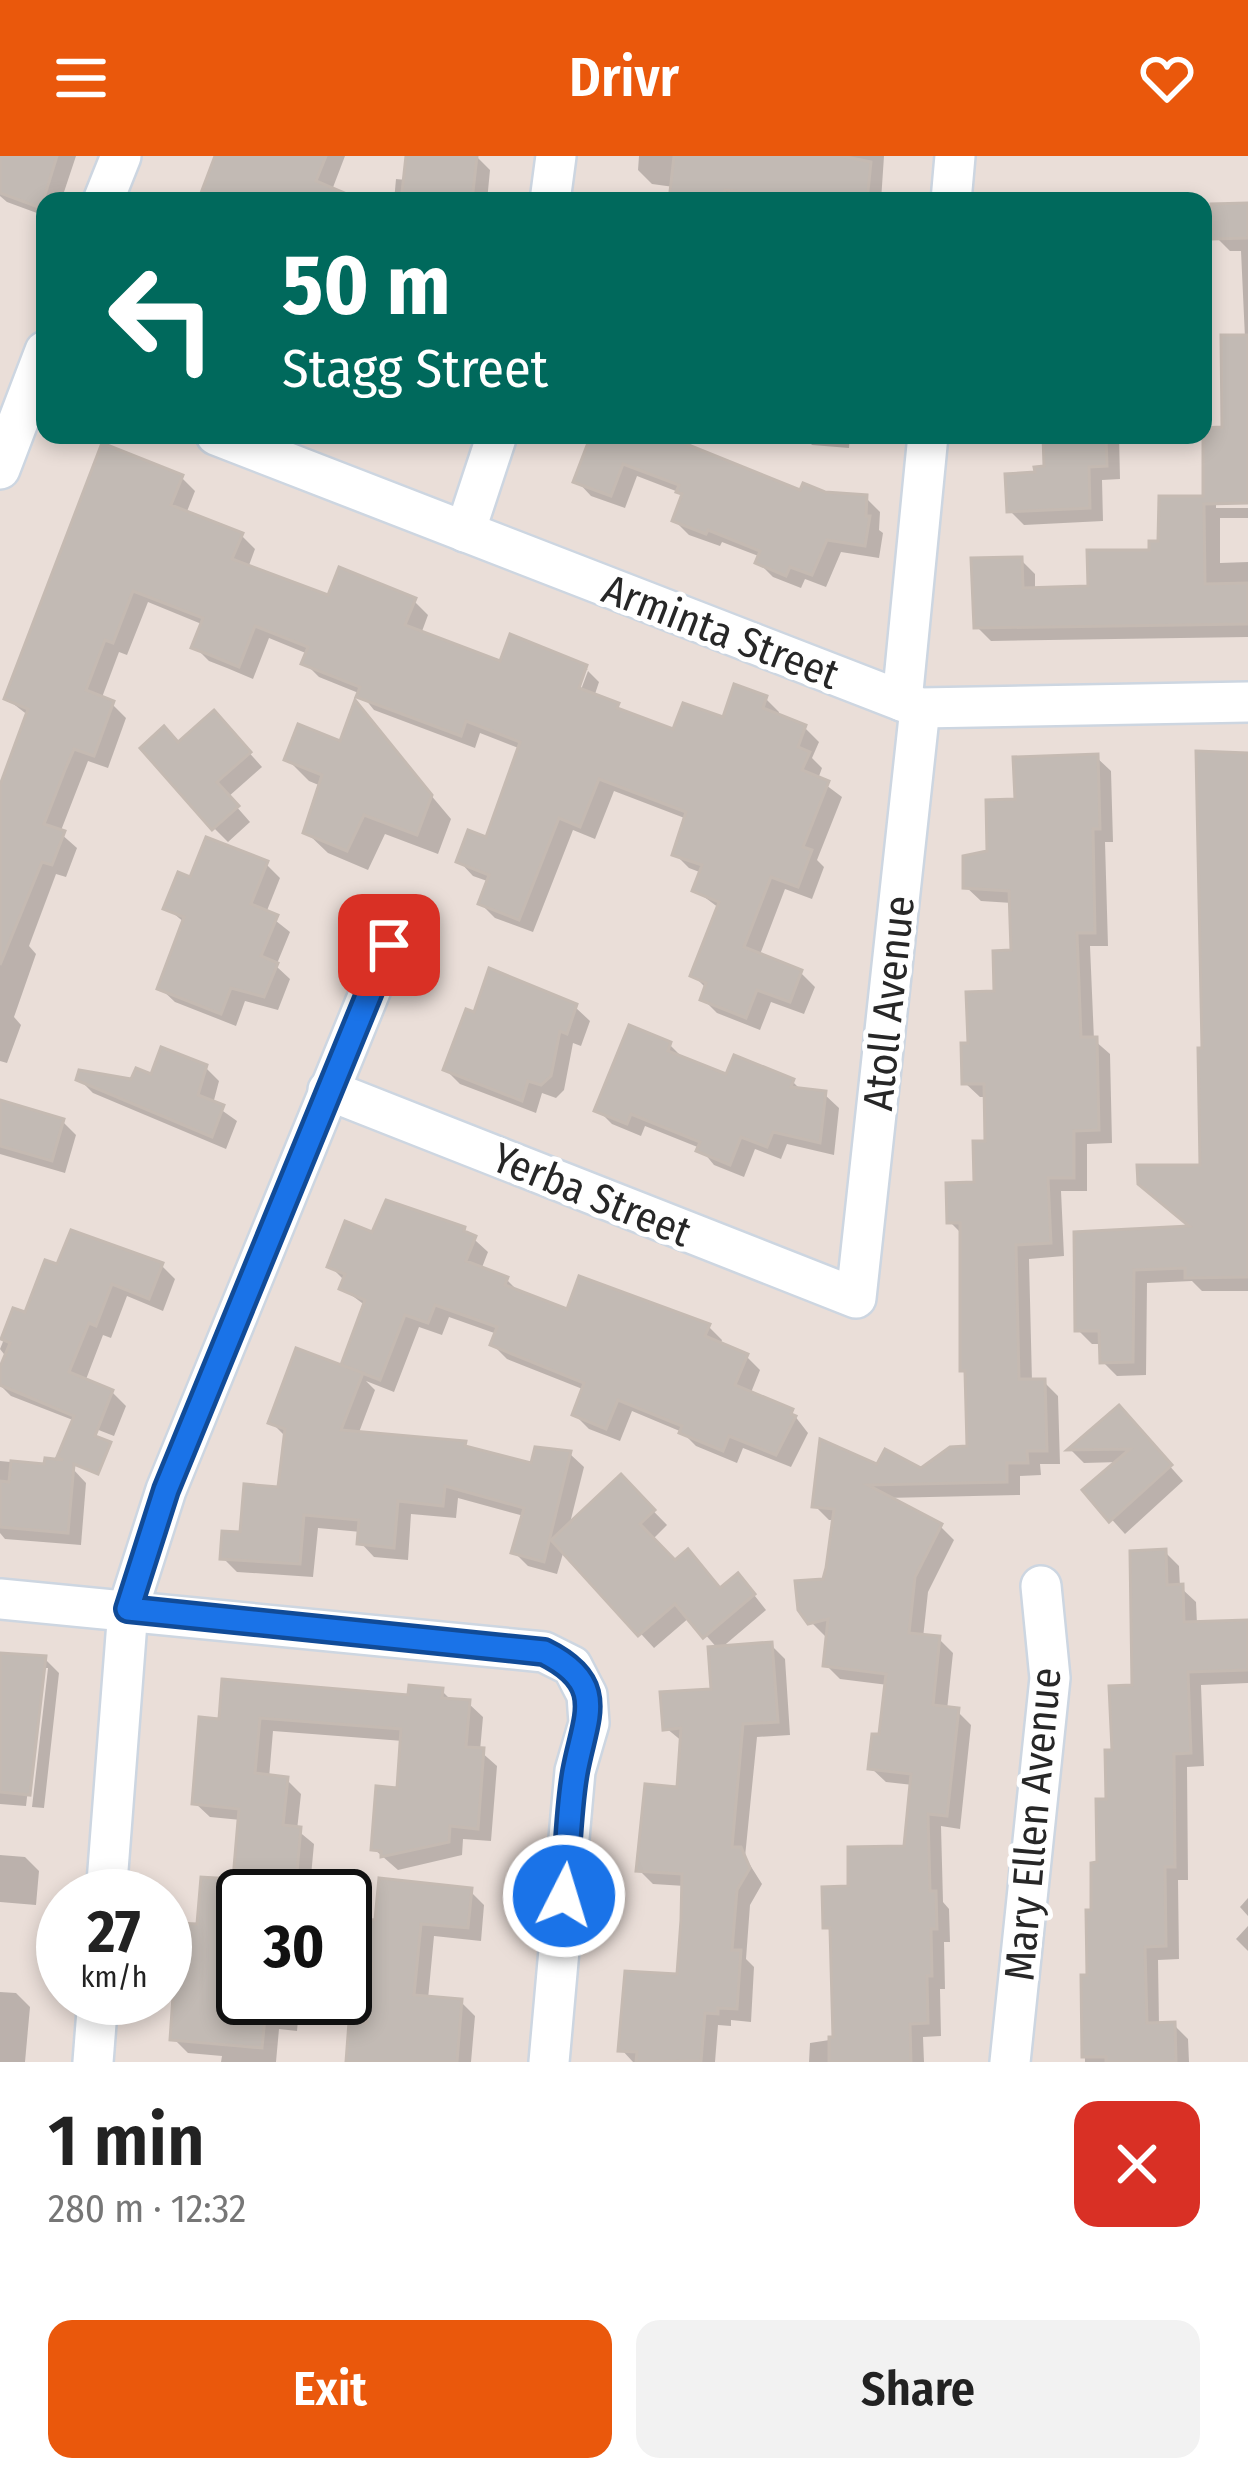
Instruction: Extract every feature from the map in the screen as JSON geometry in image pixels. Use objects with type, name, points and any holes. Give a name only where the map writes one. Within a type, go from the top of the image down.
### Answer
[{"type":"street","points":[[107,192],[121,156]]},
{"type":"street","points":[[551,192],[556,156]]},
{"type":"street","points":[[952,192],[956,156]]},
{"type":"street","points":[[0,469],[9,413],[36,372]]},
{"type":"street","name":"Arminta Street","points":[[239,444],[911,704],[1248,702]]},
{"type":"street","points":[[465,532],[494,444]]},
{"type":"street","name":"Atoll Avenue","points":[[856,1298],[911,704],[927,444]]},
{"type":"street","points":[[108,1869],[128,1609],[166,1490],[389,945]]},
{"type":"street","name":"Yerba Street","points":[[328,1090],[856,1298]]},
{"type":"street","name":"Mary Ellen Avenue","points":[[1010,2062],[1050,1678],[1041,1586]]},
{"type":"street","points":[[0,1599],[544,1652],[572,1666],[586,1695],[589,1723],[575,1771],[550,2062]]},
{"type":"street","points":[[93,2062],[96,2025]]},
{"type":"building","points":[[0,156],[57,156],[46,192],[36,192],[36,206],[0,193]]},
{"type":"building","points":[[215,156],[326,156],[316,181],[342,192],[201,192]]},
{"type":"building","points":[[406,156],[477,156],[473,192],[402,192]]},
{"type":"building","points":[[674,156],[842,156],[871,162],[868,192],[670,192]]},
{"type":"building","points":[[1248,203],[1248,238],[1213,239],[1212,204]]},
{"type":"building","points":[[1221,335],[1248,335],[1248,503],[1204,504],[1205,584],[1248,583],[1248,624],[974,628],[971,558],[1022,557],[1023,588],[1088,586],[1087,550],[1149,550],[1149,541],[1158,541],[1159,496],[1203,496],[1203,444],[1212,444],[1212,428],[1222,427]]},
{"type":"building","points":[[105,444],[183,475],[171,505],[243,533],[232,559],[328,595],[339,567],[416,598],[405,625],[500,661],[510,634],[587,665],[579,688],[673,729],[683,703],[723,717],[734,684],[767,696],[763,708],[806,725],[798,747],[810,752],[802,770],[829,781],[803,847],[812,850],[798,887],[771,877],[744,947],[802,970],[790,1002],[757,990],[746,1018],[700,1000],[706,983],[690,976],[719,902],[692,891],[702,865],[672,855],[686,812],[599,779],[580,827],[559,818],[519,920],[478,904],[489,875],[456,862],[468,830],[486,837],[520,742],[466,721],[461,736],[356,697],[360,687],[301,664],[308,647],[255,626],[239,667],[191,648],[203,618],[133,591],[113,643],[105,640],[86,690],[114,701],[94,756],[74,749],[44,824],[65,831],[52,865],[42,862],[0,965],[0,785],[28,709],[4,699]]},
{"type":"building","points":[[588,444],[686,444],[800,490],[803,483],[825,492],[867,495],[866,516],[870,516],[865,546],[827,540],[812,575],[790,567],[786,576],[755,563],[760,551],[672,521],[682,494],[676,492],[679,485],[623,464],[611,496],[573,482]]},
{"type":"building","points":[[1043,444],[1106,444],[1107,466],[1089,467],[1090,508],[1007,512],[1005,474],[1035,472],[1034,467],[1044,466]]},
{"type":"building","points":[[355,700],[432,795],[417,835],[364,815],[347,851],[303,833],[322,775],[284,760],[298,724],[340,741]]},
{"type":"building","points":[[214,710],[251,752],[217,782],[239,806],[212,830],[140,748],[164,726],[178,742]]},
{"type":"building","points":[[1196,751],[1248,753],[1248,1277],[1185,1278],[1185,1268],[1134,1270],[1133,1362],[1100,1363],[1099,1331],[1075,1331],[1074,1232],[1189,1226],[1138,1184],[1137,1165],[1200,1165]]},
{"type":"building","points":[[1098,754],[1100,829],[1093,829],[1095,933],[1077,933],[1081,1037],[1097,1037],[1099,1130],[1074,1131],[1074,1178],[1048,1178],[1051,1243],[1016,1245],[1019,1379],[1045,1379],[1047,1451],[1027,1451],[1028,1463],[1007,1463],[1007,1482],[868,1485],[942,1524],[915,1577],[909,1633],[940,1636],[933,1705],[959,1708],[947,1816],[928,1814],[930,1891],[936,1891],[937,1929],[931,1929],[928,2023],[910,2024],[911,2062],[829,2062],[829,2037],[833,2037],[830,1928],[823,1928],[822,1887],[848,1886],[848,1847],[904,1846],[911,1774],[868,1769],[872,1734],[879,1734],[886,1674],[823,1666],[828,1619],[808,1624],[798,1610],[795,1581],[823,1579],[834,1509],[812,1507],[820,1439],[877,1464],[885,1449],[921,1468],[950,1447],[967,1446],[965,1371],[960,1371],[960,1223],[947,1223],[946,1183],[974,1182],[973,1141],[985,1141],[984,1084],[962,1084],[961,1043],[968,1043],[966,992],[994,991],[993,951],[1011,950],[1009,891],[963,888],[963,856],[987,851],[986,800],[1015,799],[1013,757]]},
{"type":"building","points":[[206,837],[268,861],[251,904],[278,915],[261,956],[278,963],[264,997],[231,988],[221,1014],[157,989],[184,917],[163,909],[178,872],[190,877]]},
{"type":"building","points":[[489,968],[577,1004],[567,1034],[560,1031],[551,1076],[541,1085],[528,1081],[522,1101],[443,1070],[466,1009],[474,1012]]},
{"type":"building","points":[[629,1025],[671,1042],[668,1051],[726,1074],[734,1055],[794,1079],[791,1087],[826,1091],[820,1143],[773,1132],[767,1147],[741,1137],[730,1165],[696,1151],[700,1142],[631,1114],[627,1124],[594,1111]]},
{"type":"building","points":[[161,1047],[207,1065],[198,1095],[224,1105],[212,1137],[76,1080],[79,1070],[131,1079],[136,1068],[151,1074]]},
{"type":"building","points":[[0,1100],[64,1119],[52,1161],[0,1146]]},
{"type":"building","points":[[386,1200],[465,1227],[464,1231],[476,1236],[466,1261],[508,1277],[505,1285],[567,1309],[579,1276],[710,1324],[705,1336],[748,1354],[735,1385],[793,1409],[791,1414],[796,1416],[776,1455],[729,1436],[723,1451],[679,1433],[682,1426],[618,1400],[606,1429],[572,1415],[584,1383],[490,1345],[497,1327],[435,1305],[428,1323],[405,1315],[380,1380],[341,1365],[365,1300],[339,1289],[345,1274],[327,1267],[345,1221],[372,1232]]},
{"type":"building","points":[[71,1230],[163,1263],[149,1299],[112,1284],[96,1326],[89,1323],[69,1372],[113,1390],[95,1436],[111,1442],[98,1474],[74,1464],[68,1533],[0,1527],[0,1481],[9,1482],[11,1461],[44,1464],[45,1458],[63,1460],[57,1457],[74,1416],[0,1385],[0,1367],[10,1343],[1,1339],[13,1308],[25,1312],[45,1260],[57,1264]]},
{"type":"building","points":[[296,1348],[363,1373],[341,1430],[466,1441],[465,1446],[531,1463],[535,1447],[571,1451],[544,1562],[511,1553],[524,1508],[445,1486],[443,1506],[398,1501],[394,1548],[357,1544],[359,1520],[304,1515],[300,1564],[220,1559],[222,1531],[240,1532],[244,1484],[278,1487],[285,1429],[268,1423]]},
{"type":"building","points":[[1119,1405],[1172,1465],[1109,1522],[1082,1490],[1130,1449],[1067,1450]]},
{"type":"building","points":[[621,1474],[655,1510],[640,1524],[675,1560],[688,1549],[720,1588],[738,1573],[755,1594],[703,1638],[675,1604],[638,1636],[551,1540]]},
{"type":"building","points":[[1166,1549],[1167,1585],[1183,1584],[1184,1622],[1248,1620],[1248,1670],[1188,1672],[1191,1753],[1174,1754],[1175,1867],[1165,1867],[1166,1946],[1145,1947],[1147,2023],[1175,2022],[1176,2062],[1106,2062],[1106,2057],[1082,2057],[1081,1975],[1087,1975],[1086,1910],[1091,1910],[1091,1863],[1097,1862],[1096,1799],[1106,1799],[1105,1750],[1112,1750],[1109,1686],[1132,1685],[1130,1551]]},
{"type":"building","points":[[772,1642],[778,1722],[743,1724],[732,1847],[741,1847],[750,1868],[737,1890],[732,1950],[741,1950],[737,2009],[705,2013],[701,2061],[636,2062],[637,2052],[618,2051],[625,1971],[677,1974],[681,1920],[682,1874],[636,1871],[645,1784],[677,1787],[681,1728],[663,1730],[660,1692],[711,1689],[708,1647]]},
{"type":"building","points":[[0,1653],[46,1656],[30,1795],[0,1792]]},
{"type":"building","points":[[222,1679],[408,1695],[409,1685],[443,1688],[442,1698],[470,1700],[466,1747],[484,1748],[478,1829],[450,1826],[449,1842],[381,1857],[381,1851],[371,1850],[376,1786],[397,1788],[401,1729],[260,1718],[255,1773],[288,1777],[283,1825],[301,1827],[297,1869],[234,1869],[239,1809],[192,1804],[199,1717],[219,1719]]},
{"type":"building","points":[[201,1877],[216,1878],[216,2025],[264,2025],[262,2048],[170,2040],[171,2025],[192,2025],[192,1924],[197,1924]]},
{"type":"building","points":[[379,1878],[472,1888],[468,1928],[421,1924],[414,1995],[462,1999],[457,2062],[346,2062],[349,2025],[372,2025]]},
{"type":"route","points":[[389,945],[166,1490],[128,1609],[544,1652],[572,1666],[586,1695],[589,1723],[575,1771],[564,1896]]}]
